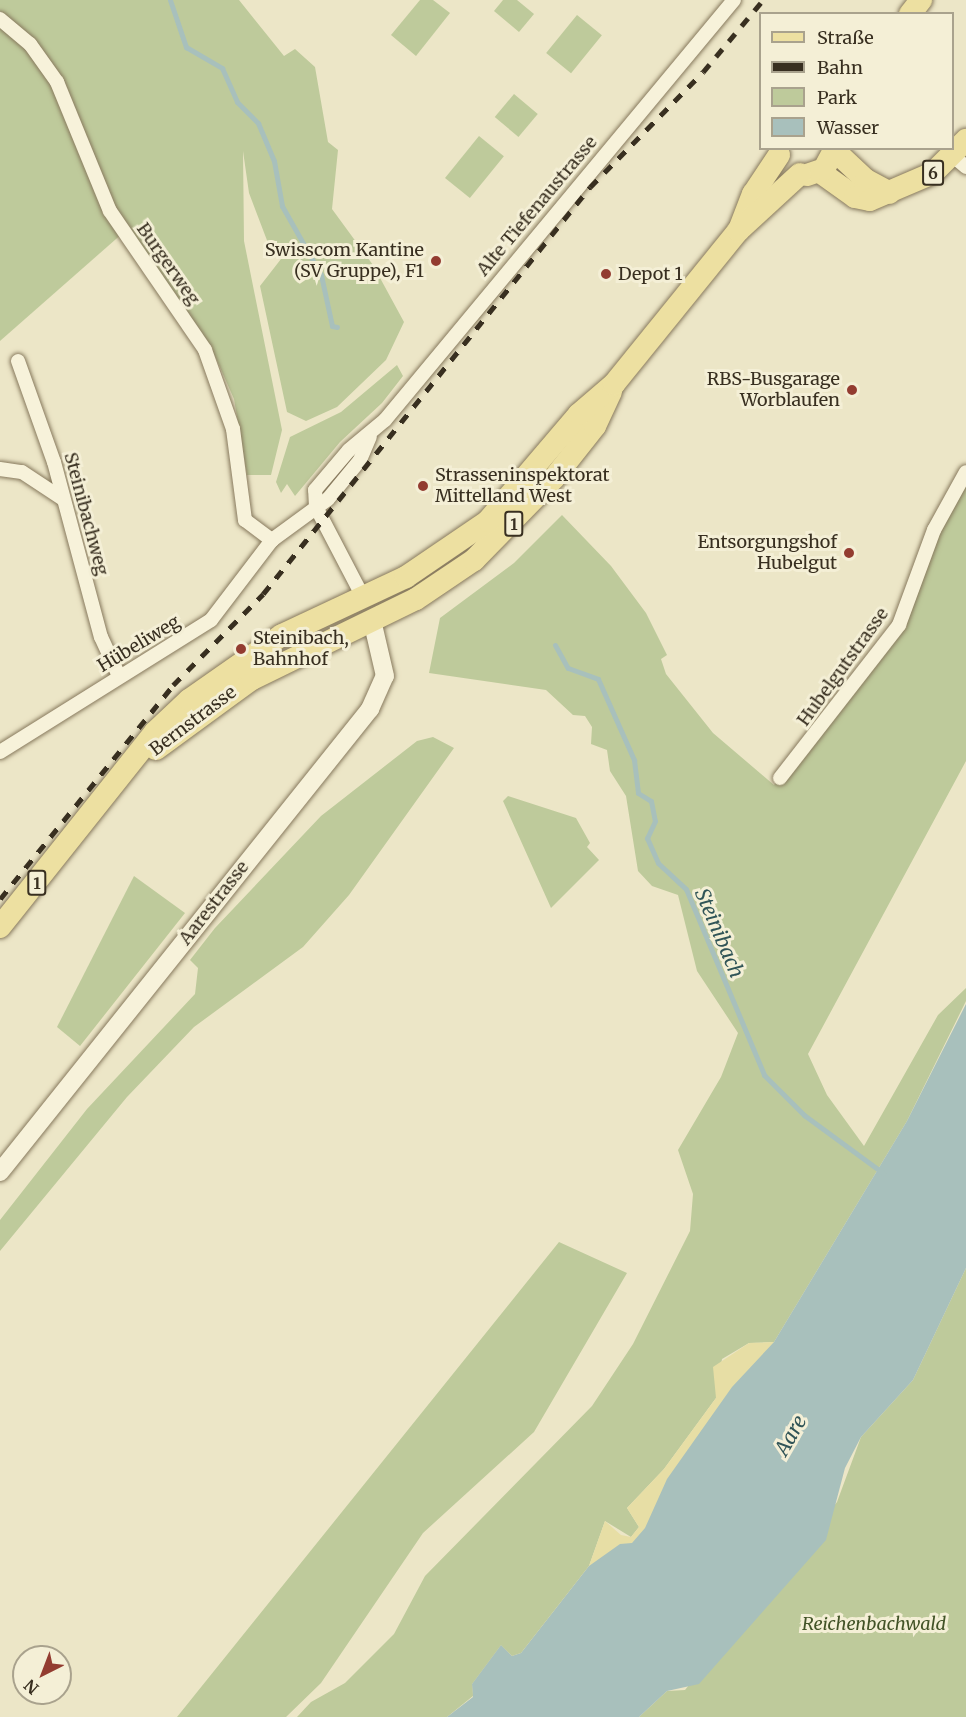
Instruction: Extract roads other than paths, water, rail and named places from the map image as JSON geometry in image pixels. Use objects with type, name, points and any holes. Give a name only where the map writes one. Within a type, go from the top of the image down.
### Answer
[{"type":"main road","points":[[912,12],[921,0]]},
{"type":"main road","points":[[835,150],[866,180],[890,193]]},
{"type":"main road","name":"Bernstrasse","points":[[0,927],[155,732],[208,684],[282,635],[437,559],[488,520],[579,414],[614,384],[738,231],[835,150]]},
{"type":"main road","points":[[778,152],[810,173]]},
{"type":"main road","name":"Bernstrasse","points":[[738,231],[753,194],[778,152]]},
{"type":"main road","name":"6","points":[[810,173],[861,199],[911,187],[962,154]]},
{"type":"main road","name":"Bernstrasse","points":[[126,771],[252,679],[440,584],[503,535],[595,426],[614,384]]},
{"type":"main road","points":[[363,597],[372,620]]},
{"type":"street","name":"Alte Tiefenaustrasse","points":[[316,507],[315,490],[349,450],[370,437],[734,0]]},
{"type":"street","name":"Burgerweg","points":[[0,19],[30,44],[57,82],[110,211],[205,350],[231,420],[245,520],[272,540]]},
{"type":"street","name":"Steinibachweg","points":[[18,361],[63,499],[101,637],[119,676]]},
{"type":"street","points":[[0,469],[22,472],[63,499]]},
{"type":"street","name":"Hubelgutstrasse","points":[[780,778],[899,625],[934,530],[966,472]]},
{"type":"street","points":[[272,540],[316,507],[363,597]]},
{"type":"street","name":"Hübeliweg","points":[[0,752],[212,620],[272,540]]},
{"type":"street","name":"Aarestrasse","points":[[0,1173],[370,709],[385,676],[372,620]]},
{"type":"water","name":"Aare","points":[[966,1004],[966,1268],[913,1380],[861,1437],[845,1468],[826,1540],[699,1684],[667,1691],[639,1717],[447,1717],[473,1697],[472,1684],[501,1645],[512,1656],[521,1653],[589,1566],[620,1544],[632,1543],[645,1528],[667,1479],[732,1387],[774,1342],[907,1121]]},
{"type":"waterway","name":"Steinibach","points":[[170,0],[186,47],[222,68],[237,102],[258,123],[274,161],[282,206],[321,275],[332,326],[337,327]]},
{"type":"waterway","name":"Steinibach","points":[[555,645],[568,668],[598,679],[634,760],[638,793],[651,801],[655,821],[647,838],[658,863],[686,889],[764,1075],[804,1115],[883,1173]]},
{"type":"railway","points":[[0,899],[173,685],[263,594],[590,187],[703,72],[763,0]]},
{"type":"place","name":"Swisscom Kantine (SV Gruppe), F1","points":[[436,261]]},
{"type":"place","name":"Depot 1","points":[[606,274]]},
{"type":"place","name":"RBS-Busgarage Worblaufen","points":[[852,390]]},
{"type":"place","name":"Strasseninspektorat Mittelland West","points":[[423,486]]},
{"type":"place","name":"Entsorgungshof Hubelgut","points":[[849,553]]},
{"type":"place","name":"Steinibach, Bahnhof","points":[[241,649]]},
{"type":"park label","name":"Reichenbachwald","points":[[874,1624]]}]
